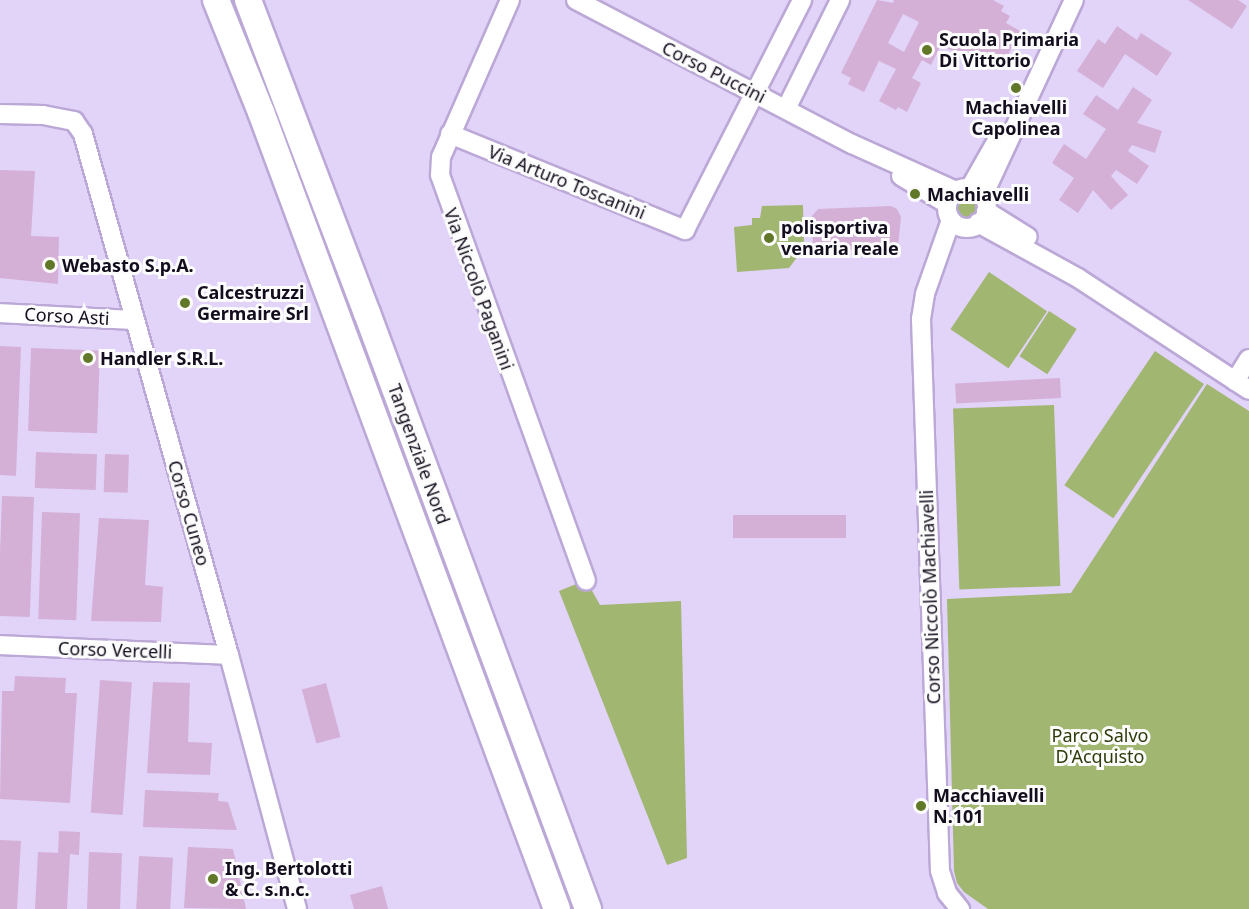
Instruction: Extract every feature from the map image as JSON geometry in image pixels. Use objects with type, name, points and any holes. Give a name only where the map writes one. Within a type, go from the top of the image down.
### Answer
[{"type":"highway","name":"Tangenziale Nord","points":[[216,0],[261,112],[557,909]]},
{"type":"highway","name":"Tangenziale Nord","points":[[248,0],[355,280],[588,909]]},
{"type":"highway","points":[[525,740],[603,909]]},
{"type":"street","name":"Via Niccolò Paganini","points":[[510,0],[450,134],[441,158],[440,176],[586,580]]},
{"type":"street","name":"Corso Puccini","points":[[576,0],[852,144],[967,208],[1242,385]]},
{"type":"street","points":[[754,93],[802,0]]},
{"type":"street","points":[[786,109],[840,0]]},
{"type":"street","name":"Corso Niccolò Machiavelli","points":[[960,909],[942,881],[938,845],[921,319],[931,281],[1074,0]]},
{"type":"street","name":"Via Arturo Toscanini","points":[[450,134],[685,230],[754,93]]},
{"type":"street","name":"Corso Cuneo","points":[[0,114],[43,115],[74,121],[83,134],[229,655],[297,909]]},
{"type":"street","name":"Corso Asti","points":[[0,313],[134,320]]},
{"type":"street","points":[[1242,385],[1249,359]]},
{"type":"street","name":"Corso Vercelli","points":[[0,645],[229,655]]},
{"type":"green space","points":[[966,195],[975,199],[979,208],[975,217],[966,221],[957,217],[953,208],[957,199]]},
{"type":"green space","name":"polisportiva venaria reale","points":[[803,205],[804,248],[789,268],[737,272],[734,227],[752,225],[752,218],[760,218],[762,206]]},
{"type":"green space","points":[[989,272],[1047,311],[1008,368],[950,329]]},
{"type":"green space","points":[[1049,311],[1077,329],[1047,374],[1020,356]]},
{"type":"green space","points":[[1155,351],[1204,384],[1113,518],[1064,485]]},
{"type":"green space","name":"Parco Salvo D'Acquisto","points":[[1207,384],[1249,411],[1249,909],[988,909],[964,892],[957,883],[954,871],[947,599],[1071,593]]},
{"type":"green space","points":[[1054,405],[1060,586],[959,589],[953,409]]},
{"type":"green space","points":[[586,580],[600,605],[681,601],[687,858],[667,865],[559,591]]},
{"type":"building","points":[[877,0],[893,3],[894,0],[993,0],[1004,6],[1001,11],[1010,16],[1006,23],[1020,31],[1006,59],[991,52],[987,61],[978,56],[974,62],[941,45],[931,65],[922,60],[912,78],[921,83],[907,112],[898,107],[896,110],[879,101],[896,69],[879,61],[864,92],[848,84],[851,78],[841,73]],"holes":[[[903,14],[919,22],[904,52],[888,43]]]},
{"type":"building","points":[[1188,0],[1238,0],[1247,6],[1232,29]]},
{"type":"building","points":[[1117,26],[1137,40],[1141,33],[1172,53],[1157,76],[1125,54],[1103,88],[1077,71],[1098,39],[1105,44]]},
{"type":"building","points":[[1133,87],[1152,100],[1137,123],[1162,131],[1155,153],[1132,145],[1128,151],[1149,166],[1137,184],[1116,170],[1111,176],[1128,195],[1111,210],[1093,190],[1078,213],[1059,200],[1074,178],[1052,163],[1064,144],[1086,159],[1106,129],[1083,114],[1096,95],[1118,110]]},
{"type":"building","points":[[0,170],[35,171],[31,236],[59,237],[58,284],[0,278]]},
{"type":"building","points":[[891,206],[897,209],[901,217],[898,247],[821,252],[813,248],[812,216],[818,209]]},
{"type":"building","points":[[0,346],[21,347],[16,476],[0,475]]},
{"type":"building","points":[[31,348],[100,350],[97,433],[28,431]]},
{"type":"building","points":[[1060,378],[1061,398],[956,403],[955,383]]},
{"type":"building","points":[[36,452],[97,454],[96,490],[35,488]]},
{"type":"building","points":[[105,454],[129,455],[128,493],[104,492]]},
{"type":"building","points":[[2,496],[34,497],[30,617],[0,616]]},
{"type":"building","points":[[42,512],[80,513],[76,620],[38,619]]},
{"type":"building","points":[[733,515],[846,515],[846,538],[733,538]]},
{"type":"building","points":[[99,518],[149,520],[145,585],[163,587],[161,622],[91,621]]},
{"type":"building","points":[[15,676],[66,678],[65,693],[77,693],[70,803],[0,799],[2,691],[14,691]]},
{"type":"building","points":[[100,680],[132,682],[123,815],[91,813]]},
{"type":"building","points":[[153,682],[190,683],[188,742],[212,743],[210,775],[147,773]]},
{"type":"building","points":[[326,683],[340,737],[316,744],[302,689]]},
{"type":"building","points":[[145,790],[219,793],[218,801],[228,802],[237,830],[143,827]]},
{"type":"building","points":[[59,831],[80,832],[79,855],[70,854],[67,909],[35,909],[38,852],[58,853]]},
{"type":"building","points":[[0,840],[21,841],[17,909],[0,909]]},
{"type":"building","name":"Ing. Bertolotti & C. s.n.c.","points":[[188,847],[233,849],[246,909],[184,908]]},
{"type":"building","points":[[89,852],[122,853],[120,909],[87,909]]},
{"type":"building","points":[[139,856],[173,858],[170,909],[136,909]]},
{"type":"building","points":[[382,886],[388,909],[354,909],[350,895]]},
{"type":"place","name":"Scuola Primaria Di Vittorio","points":[[927,50]]},
{"type":"place","name":"Machiavelli Capolinea","points":[[1016,88]]},
{"type":"place","name":"Machiavelli","points":[[915,194]]},
{"type":"place","name":"polisportiva venaria reale","points":[[769,238]]},
{"type":"place","name":"Webasto S.p.A.","points":[[50,265]]},
{"type":"place","name":"Calcestruzzi Germaire Srl","points":[[185,303]]},
{"type":"place","name":"Handler S.R.L.","points":[[88,358]]},
{"type":"place","name":"Macchiavelli N.101","points":[[921,806]]},
{"type":"place","name":"Ing. Bertolotti & C. s.n.c.","points":[[213,879]]}]
